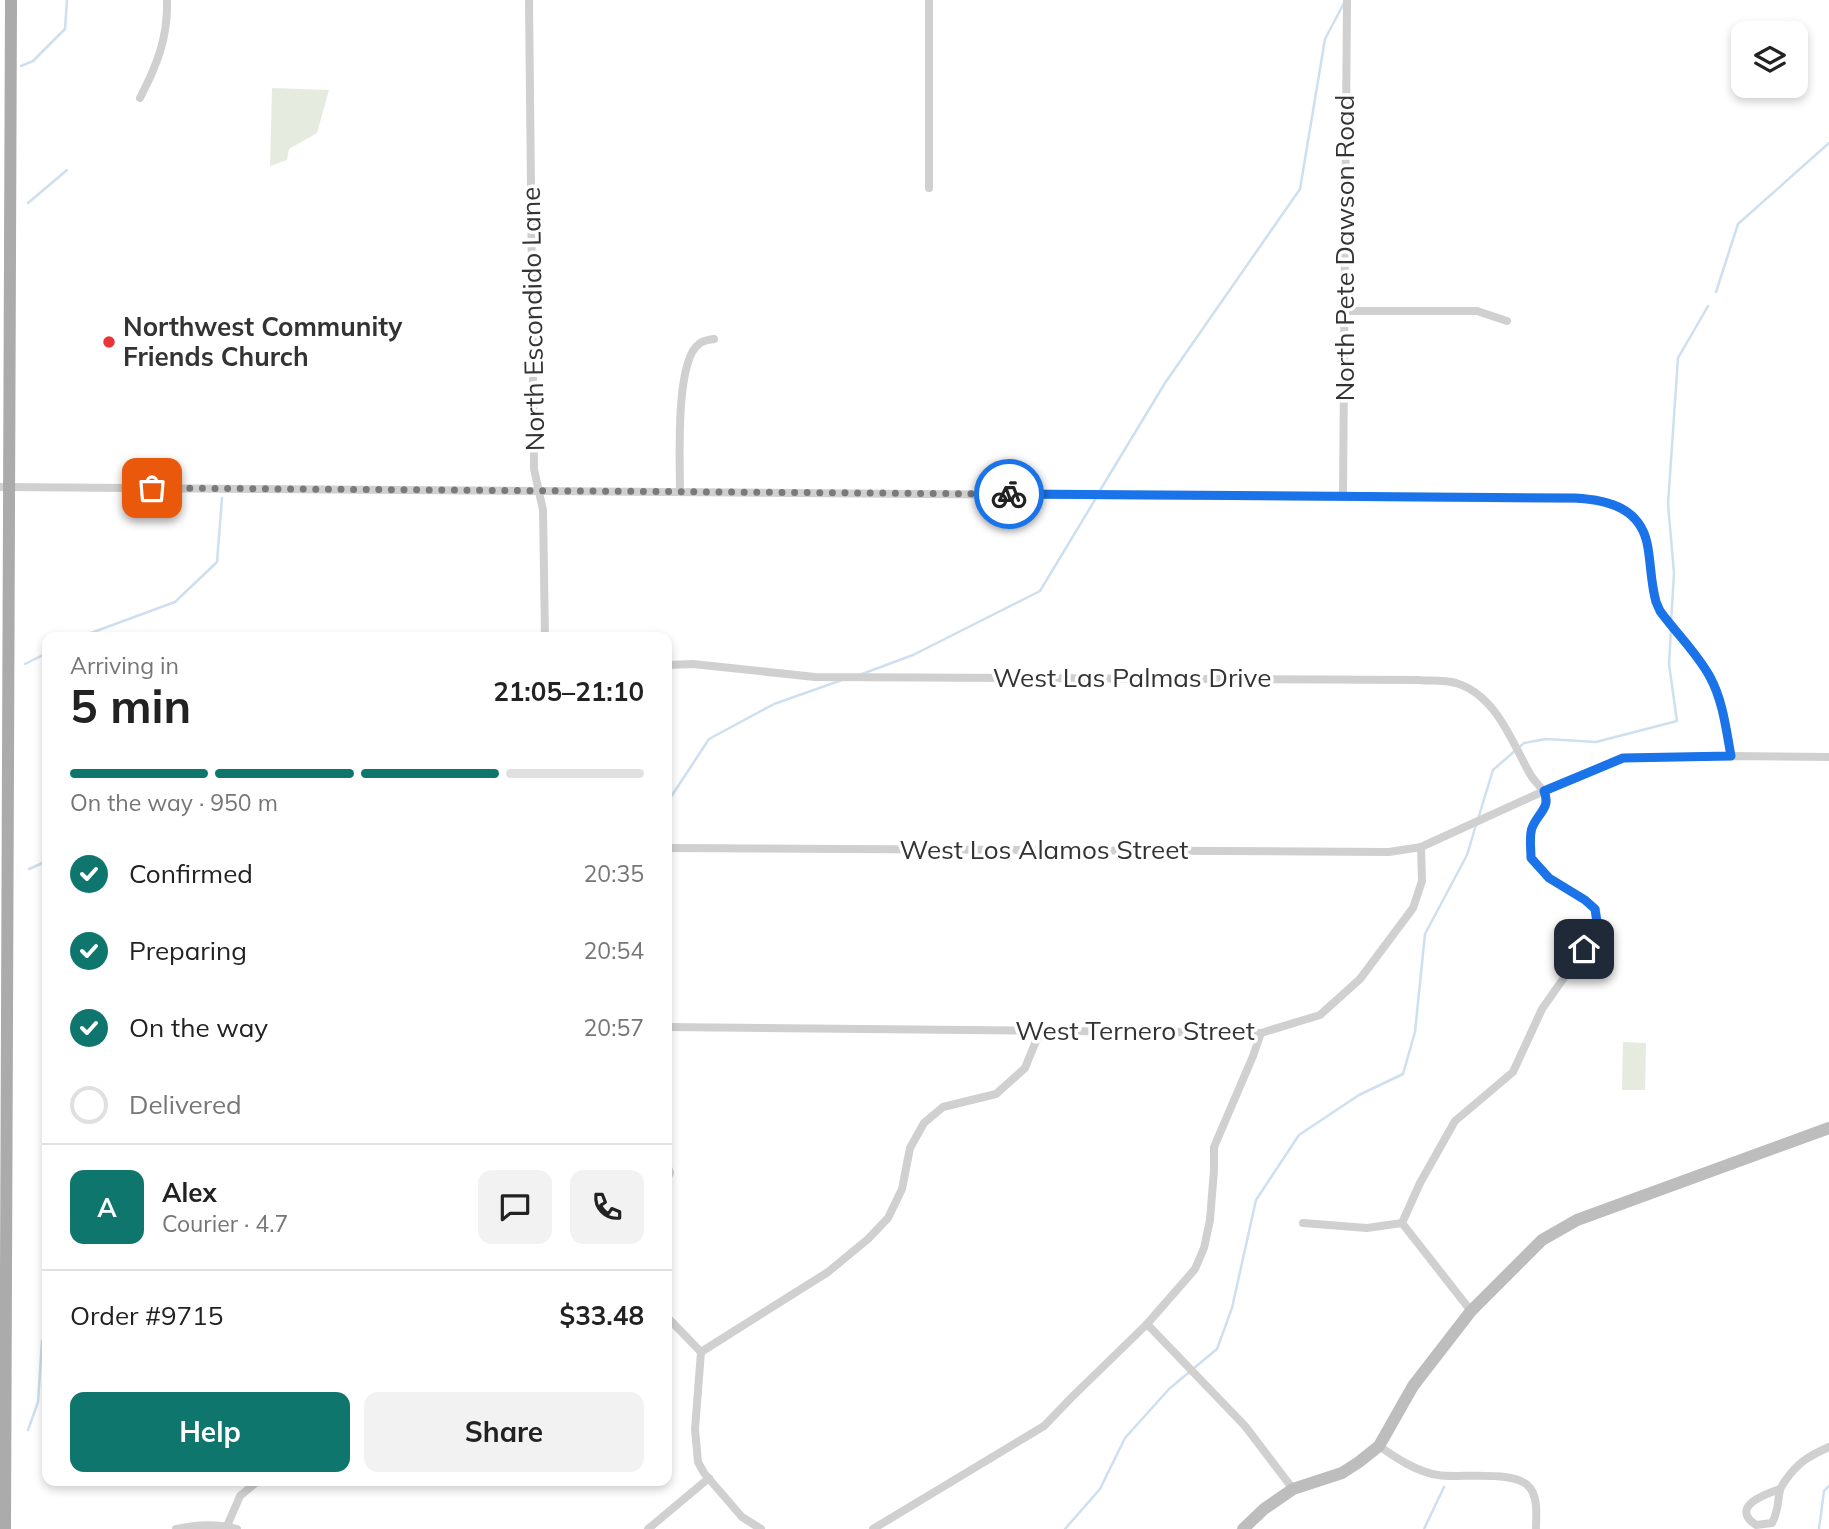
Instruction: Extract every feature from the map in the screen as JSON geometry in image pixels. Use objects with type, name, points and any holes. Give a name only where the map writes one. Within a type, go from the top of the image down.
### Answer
[{"type":"main road","points":[[5,1529],[5,225],[10,0]]},
{"type":"street","points":[[140,99],[159,60],[165,38],[167,0]]},
{"type":"street","name":"North Escondido Lane","points":[[529,0],[534,469],[543,510],[545,632]]},
{"type":"street","points":[[929,0],[929,188]]},
{"type":"street","name":"North Pete Dawson Road","points":[[1343,496],[1347,0]]},
{"type":"street","points":[[1344,311],[1477,311],[1507,321]]},
{"type":"street","points":[[680,492],[682,386],[691,354],[698,344],[714,339]]},
{"type":"street","points":[[5,487],[1575,498],[1602,501],[1624,509],[1633,516],[1646,535],[1654,592],[1660,611],[1711,679],[1725,722],[1731,756]]},
{"type":"street","name":"West Las Palmas Drive","points":[[672,665],[694,664],[815,677],[1447,681],[1476,692],[1488,703],[1532,778],[1544,791]]},
{"type":"street","points":[[1421,847],[1623,758],[1829,757]]},
{"type":"street","points":[[1402,1223],[1420,1183],[1455,1121],[1513,1072],[1542,1009],[1598,929],[1595,909],[1549,878],[1531,858],[1531,831],[1546,804],[1544,791]]},
{"type":"street","name":"West Los Alamos Street","points":[[672,848],[1389,852],[1421,847]]},
{"type":"street","name":"West Ternero Street","points":[[672,1027],[1261,1033],[1320,1016],[1360,979],[1413,908],[1422,881],[1421,847]]},
{"type":"street","points":[[701,1352],[828,1272],[868,1239],[888,1218],[902,1189],[910,1148],[924,1123],[943,1107],[996,1094],[1025,1068],[1040,1031]]},
{"type":"street","points":[[873,1529],[1044,1426],[1147,1324],[1195,1269],[1204,1248],[1210,1220],[1214,1147],[1261,1033]]},
{"type":"street","points":[[1243,1529],[1264,1509],[1293,1489],[1342,1472],[1379,1446],[1413,1386],[1441,1348],[1471,1311],[1542,1240],[1577,1220],[1829,1128]]},
{"type":"street","points":[[1303,1223],[1367,1228],[1402,1223]]},
{"type":"street","points":[[1402,1223],[1471,1311]]},
{"type":"street","points":[[672,1322],[701,1352],[695,1445],[698,1462],[706,1476],[742,1517],[761,1529]]},
{"type":"street","points":[[1147,1324],[1245,1426],[1293,1489]]},
{"type":"street","points":[[1379,1446],[1418,1469],[1438,1475],[1519,1478],[1532,1489],[1536,1529]]},
{"type":"street","points":[[1780,1489],[1761,1495],[1749,1503],[1747,1512],[1756,1525],[1772,1523],[1777,1514],[1780,1489],[1793,1469],[1829,1447]]},
{"type":"street","points":[[648,1529],[706,1476]]},
{"type":"street","points":[[227,1526],[240,1496],[252,1486]]},
{"type":"street","points":[[176,1529],[200,1525],[237,1529]]},
{"type":"shaded area","points":[[272,88],[329,90],[317,133],[289,149],[287,160],[270,166]]},
{"type":"shaded area","points":[[1623,1042],[1646,1043],[1645,1090],[1622,1090]]},
{"type":"waterway","points":[[21,66],[33,61],[65,29],[67,0]]},
{"type":"waterway","points":[[1099,492],[1165,383],[1300,189],[1325,39],[1344,3]]},
{"type":"waterway","points":[[1716,292],[1738,224],[1829,143]]},
{"type":"waterway","points":[[28,203],[67,170]]},
{"type":"waterway","points":[[1671,623],[1674,573],[1668,504],[1678,358],[1708,306]]},
{"type":"waterway","points":[[94,632],[175,602],[217,562],[222,498]]},
{"type":"waterway","points":[[862,674],[913,655],[1040,591],[1096,498]]},
{"type":"waterway","points":[[1478,819],[1493,770],[1524,743],[1546,739],[1596,742],[1677,721],[1669,664],[1671,629]]},
{"type":"waterway","points":[[25,664],[42,656]]},
{"type":"waterway","points":[[672,795],[709,739],[774,704],[842,680]]},
{"type":"waterway","points":[[1065,1529],[1100,1489],[1125,1438],[1169,1389],[1217,1349],[1232,1308],[1256,1200],[1299,1135],[1359,1095],[1403,1074],[1415,1032],[1425,934],[1467,855],[1476,825]]},
{"type":"waterway","points":[[29,869],[42,863]]},
{"type":"waterway","points":[[28,1430],[38,1402],[42,1341]]},
{"type":"waterway","points":[[1819,1529],[1824,1491],[1829,1486]]},
{"type":"waterway","points":[[1424,1529],[1444,1487]]},
{"type":"way so far","points":[[152,488],[1009,494]]},
{"type":"place","name":"Northwest Community Friends Church","points":[[109,342]]},
{"type":"route","points":[[1009,494],[1575,498],[1610,503],[1633,516],[1646,535],[1656,602],[1711,679],[1725,722],[1731,756],[1623,758],[1544,791],[1547,799],[1545,808],[1531,831],[1531,858],[1549,878],[1595,909],[1598,929],[1584,949]]}]
